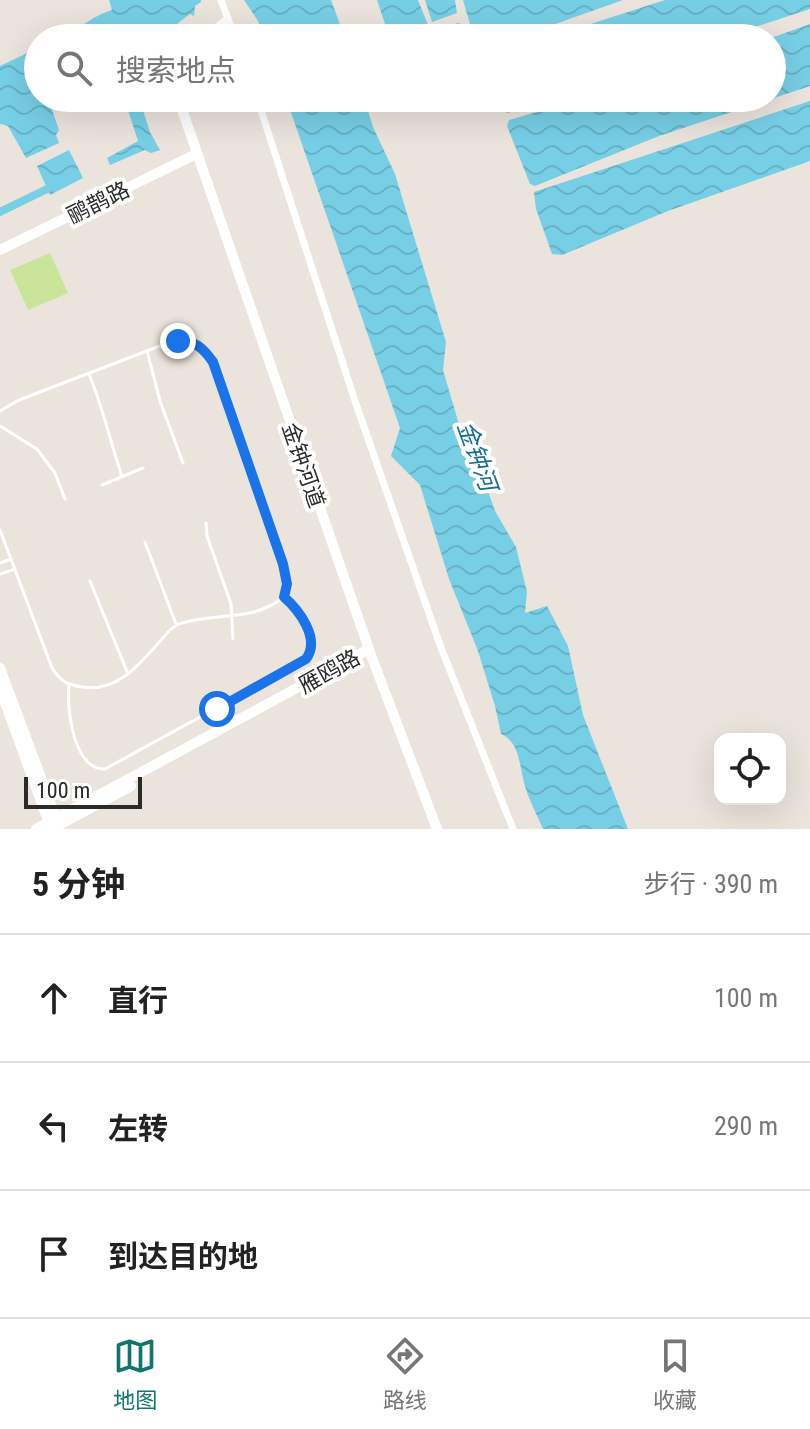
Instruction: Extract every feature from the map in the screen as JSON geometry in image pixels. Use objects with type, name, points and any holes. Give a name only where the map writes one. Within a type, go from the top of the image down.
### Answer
[{"type":"street","points":[[222,2],[230,24]]},
{"type":"street","points":[[220,24],[228,18]]},
{"type":"street","name":"金钟河道","points":[[182,112],[370,652],[437,829]]},
{"type":"street","points":[[262,112],[356,404],[440,645],[513,829]]},
{"type":"street","name":"鹂鹊路","points":[[0,250],[196,154]]},
{"type":"street","name":"雁鸥路","points":[[50,827],[370,652]]},
{"type":"street","points":[[0,668],[50,827]]},
{"type":"street","points":[[0,689],[50,827]]},
{"type":"lane","points":[[0,411],[19,400],[147,351],[178,341],[197,344],[213,362],[283,564],[287,584],[284,597],[254,614],[176,624],[119,682],[100,689],[69,685],[52,668],[0,530]]},
{"type":"lane","points":[[147,351],[160,401],[183,463]]},
{"type":"lane","points":[[89,373],[122,476]]},
{"type":"lane","points":[[0,426],[37,449],[55,473],[65,499]]},
{"type":"lane","points":[[102,485],[143,468]]},
{"type":"lane","points":[[206,523],[207,536],[233,615],[233,639]]},
{"type":"lane","points":[[145,542],[176,624]]},
{"type":"lane","points":[[0,563],[11,559]]},
{"type":"lane","points":[[0,574],[15,569]]},
{"type":"lane","points":[[90,581],[128,674]]},
{"type":"lane","points":[[69,685],[69,713],[85,760],[97,769],[105,769],[306,659],[312,649],[307,630],[297,608],[284,597]]},
{"type":"green space","points":[[50,253],[68,293],[28,310],[10,270]]},
{"type":"water","points":[[109,0],[201,0],[195,6],[194,16],[190,14],[178,24],[84,24],[112,10]]},
{"type":"water","points":[[244,0],[331,0],[340,24],[259,24]]},
{"type":"water","points":[[377,0],[418,0],[428,24],[385,24]]},
{"type":"water","points":[[425,0],[455,0],[457,13],[432,22]]},
{"type":"water","points":[[463,0],[623,0],[555,24],[470,24]]},
{"type":"water","points":[[665,0],[810,0],[810,9],[764,24],[590,24]]},
{"type":"water","points":[[810,24],[810,86],[786,94],[786,33]]},
{"type":"water","points":[[24,55],[24,112],[53,112],[59,130],[56,135],[59,143],[26,158],[8,126],[0,124],[0,66]]},
{"type":"water","points":[[810,101],[810,161],[668,211],[562,255],[552,254],[536,209],[534,192],[777,112],[786,112],[786,109]]},
{"type":"water","points":[[129,112],[144,112],[160,150],[151,153],[145,150],[110,165],[107,158],[138,141]]},
{"type":"water","points":[[291,112],[368,112],[395,174],[446,342],[443,370],[458,421],[473,448],[495,511],[516,547],[527,592],[525,613],[547,606],[568,646],[583,715],[628,829],[543,829],[527,791],[516,749],[501,734],[478,651],[449,579],[420,485],[391,456],[400,428]]},
{"type":"water","points":[[537,112],[731,112],[659,136],[535,186],[530,184],[507,126],[509,120]]},
{"type":"water","points":[[69,150],[83,178],[50,195],[37,166]]},
{"type":"waterway","points":[[0,212],[47,189]]},
{"type":"route","points":[[178,341],[197,344],[213,362],[283,564],[287,584],[284,597],[302,616],[312,649],[306,659],[217,709]]},
{"type":"water label","name":"金钟河","points":[[477,456]]}]
